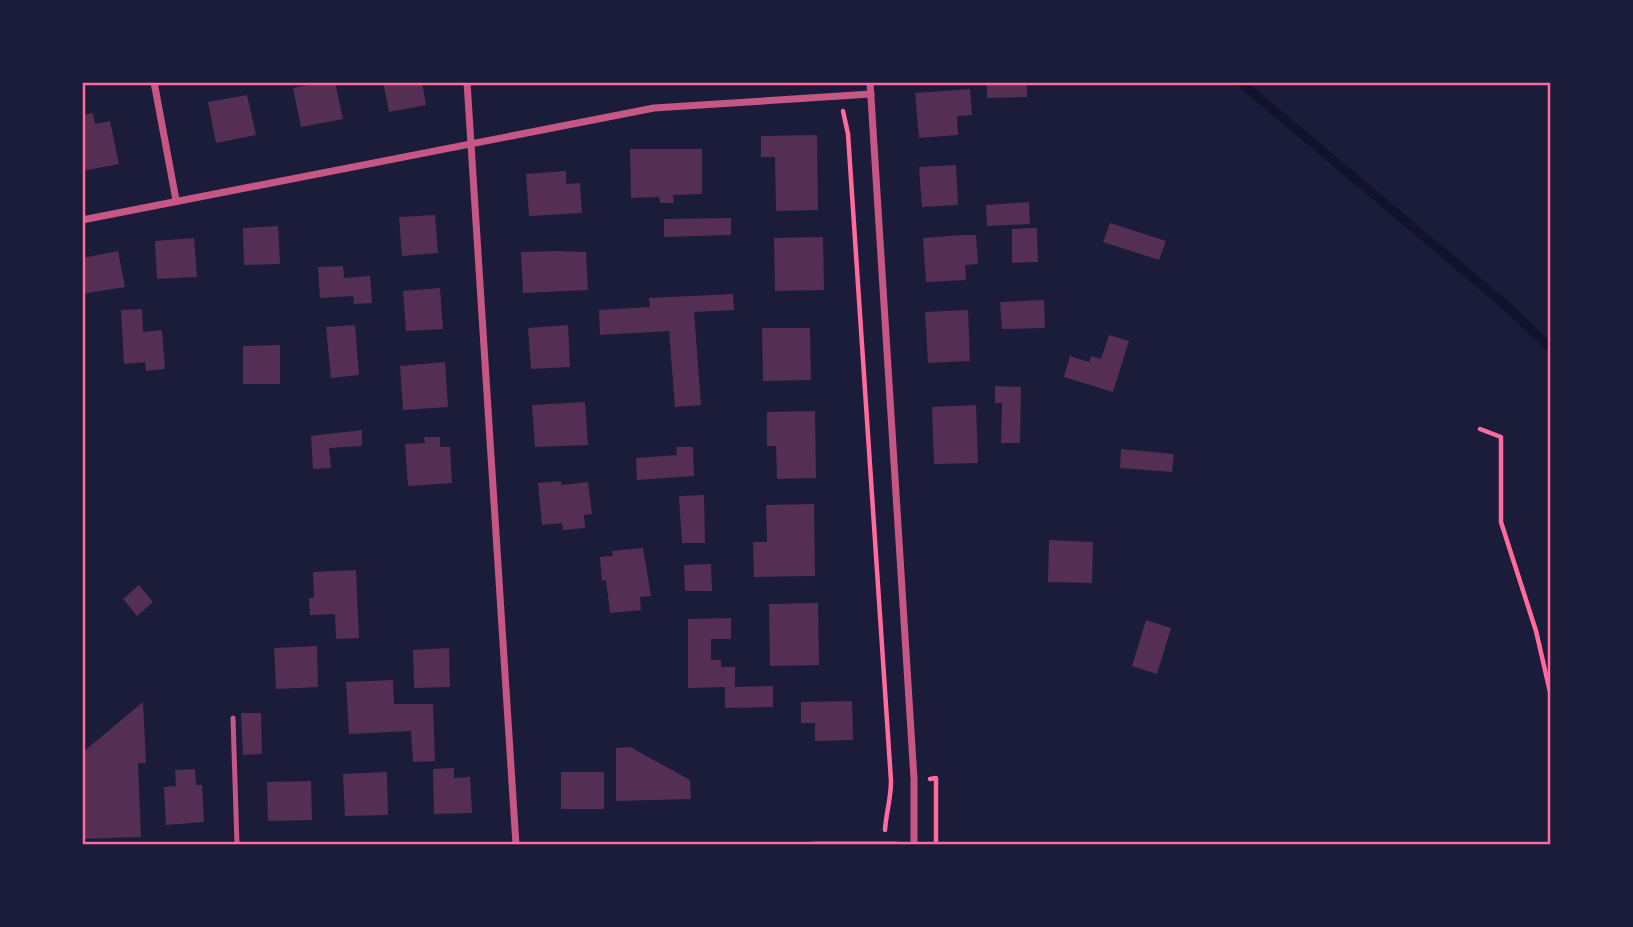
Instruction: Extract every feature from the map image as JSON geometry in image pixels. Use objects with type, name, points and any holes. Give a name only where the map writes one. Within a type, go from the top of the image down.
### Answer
[{"type":"street","points":[[154,82],[176,200]]},
{"type":"street","points":[[467,82],[516,845]]},
{"type":"street","points":[[870,82],[914,779],[914,845]]},
{"type":"street","points":[[82,220],[654,108],[871,94]]},
{"type":"street","points":[[814,845],[897,845]]},
{"type":"lane","points":[[233,718],[237,845]]},
{"type":"path","points":[[843,114],[848,134],[891,781],[891,802],[885,826]]},
{"type":"path","points":[[1480,429],[1502,437],[1501,522],[1536,631],[1551,696]]},
{"type":"path","points":[[928,779],[936,778],[936,845]]},
{"type":"building","points":[[335,82],[343,119],[301,127],[293,88]]},
{"type":"building","points":[[383,82],[422,82],[426,105],[389,112]]},
{"type":"building","points":[[987,82],[1027,82],[1027,97],[987,98]]},
{"type":"building","points":[[970,89],[972,115],[957,116],[958,135],[919,138],[915,93]]},
{"type":"building","points":[[247,95],[256,135],[216,143],[208,102]]},
{"type":"building","points":[[93,113],[95,124],[110,121],[119,164],[82,171],[82,115]]},
{"type":"building","points":[[817,135],[818,210],[776,211],[775,157],[761,157],[761,136]]},
{"type":"building","points":[[630,149],[702,149],[702,194],[673,195],[674,203],[660,203],[659,197],[631,198]]},
{"type":"building","points":[[956,165],[958,205],[922,207],[919,167]]},
{"type":"building","points":[[566,171],[566,184],[580,183],[582,213],[529,216],[526,174]]},
{"type":"building","points":[[1029,202],[1030,224],[987,226],[986,205]]},
{"type":"building","points":[[435,215],[438,253],[402,256],[399,217]]},
{"type":"building","points":[[731,218],[731,235],[664,237],[664,219]]},
{"type":"building","points":[[1110,223],[1166,241],[1159,260],[1103,242]]},
{"type":"building","points":[[278,226],[280,264],[244,265],[243,228]]},
{"type":"building","points":[[1037,228],[1038,262],[1012,263],[1012,229]]},
{"type":"building","points":[[976,235],[978,264],[965,265],[966,280],[926,282],[923,238]]},
{"type":"building","points":[[823,237],[824,290],[775,291],[774,238]]},
{"type":"building","points":[[194,238],[197,277],[157,279],[155,241]]},
{"type":"building","points":[[118,251],[125,287],[82,294],[82,258]]},
{"type":"building","points":[[521,252],[586,252],[588,290],[523,293]]},
{"type":"building","points":[[343,266],[344,278],[370,276],[372,303],[354,304],[353,296],[320,298],[318,267]]},
{"type":"building","points":[[440,288],[443,329],[406,331],[403,291]]},
{"type":"building","points":[[733,294],[734,310],[694,312],[701,405],[675,407],[669,331],[600,335],[599,310],[650,307],[649,298]]},
{"type":"building","points":[[1044,300],[1045,328],[1002,329],[1000,302]]},
{"type":"building","points":[[142,309],[143,332],[162,330],[165,369],[146,371],[145,362],[124,364],[121,310]]},
{"type":"building","points":[[968,310],[970,361],[928,363],[925,312]]},
{"type":"building","points":[[355,325],[359,375],[331,378],[326,327]]},
{"type":"building","points":[[568,325],[570,367],[531,369],[528,328]]},
{"type":"building","points":[[762,328],[810,328],[811,380],[763,381]]},
{"type":"building","points":[[1109,335],[1129,341],[1113,392],[1064,377],[1070,356],[1089,362],[1091,356],[1101,359]]},
{"type":"building","points":[[280,345],[280,384],[243,384],[243,346]]},
{"type":"building","points":[[445,362],[448,407],[403,410],[400,366]]},
{"type":"building","points":[[995,386],[1021,387],[1020,443],[1001,443],[1002,403],[995,403]]},
{"type":"building","points":[[585,402],[588,445],[535,447],[532,405]]},
{"type":"building","points":[[976,405],[978,463],[934,464],[932,407]]},
{"type":"building","points":[[815,411],[816,478],[777,479],[776,446],[767,446],[767,412]]},
{"type":"building","points":[[362,430],[362,446],[329,448],[331,468],[313,469],[311,436]]},
{"type":"building","points":[[424,437],[440,437],[440,447],[450,447],[452,483],[408,486],[405,444],[425,443]]},
{"type":"building","points":[[676,447],[693,447],[694,476],[637,480],[636,458],[677,455]]},
{"type":"building","points":[[1121,449],[1174,454],[1172,472],[1120,468]]},
{"type":"building","points":[[561,481],[561,485],[588,482],[592,514],[584,515],[585,528],[563,530],[562,523],[542,525],[538,483]]},
{"type":"building","points":[[704,495],[705,543],[682,543],[679,496]]},
{"type":"building","points":[[814,504],[815,576],[754,577],[753,542],[767,542],[766,505]]},
{"type":"building","points":[[1049,540],[1093,542],[1092,583],[1048,582]]},
{"type":"building","points":[[643,548],[651,596],[640,597],[641,610],[610,613],[606,580],[602,581],[600,557],[613,556],[612,551]]},
{"type":"building","points":[[711,564],[712,591],[685,591],[684,565]]},
{"type":"building","points":[[356,570],[359,638],[336,639],[335,614],[310,615],[309,598],[314,598],[313,572]]},
{"type":"building","points":[[139,585],[153,602],[137,616],[123,599]]},
{"type":"building","points":[[818,603],[819,665],[770,666],[769,604]]},
{"type":"building","points":[[731,618],[731,639],[711,639],[711,660],[721,660],[721,667],[735,667],[735,687],[773,686],[773,707],[725,708],[725,687],[688,688],[688,619]]},
{"type":"building","points":[[1146,620],[1171,628],[1157,674],[1132,666]]},
{"type":"building","points":[[317,646],[318,687],[276,689],[274,648]]},
{"type":"building","points":[[449,648],[450,687],[414,688],[413,650]]},
{"type":"building","points":[[393,680],[394,704],[433,704],[435,761],[413,762],[411,731],[349,734],[346,682]]},
{"type":"building","points":[[852,701],[853,740],[815,741],[815,723],[801,723],[801,702]]},
{"type":"building","points":[[143,702],[146,763],[138,763],[141,837],[82,839],[82,753]]},
{"type":"building","points":[[241,713],[261,713],[262,754],[243,755]]},
{"type":"building","points":[[630,747],[690,780],[691,799],[616,801],[616,748]]},
{"type":"building","points":[[454,768],[454,778],[470,777],[472,813],[434,814],[433,769]]},
{"type":"building","points":[[195,769],[196,785],[202,785],[204,822],[166,825],[164,787],[176,786],[175,770]]},
{"type":"building","points":[[387,772],[388,815],[345,816],[343,774]]},
{"type":"building","points":[[561,772],[604,772],[604,809],[561,809]]},
{"type":"building","points":[[311,781],[312,820],[268,821],[267,782]]},
{"type":"waterway","points":[[1240,82],[1509,308],[1551,349]]}]
